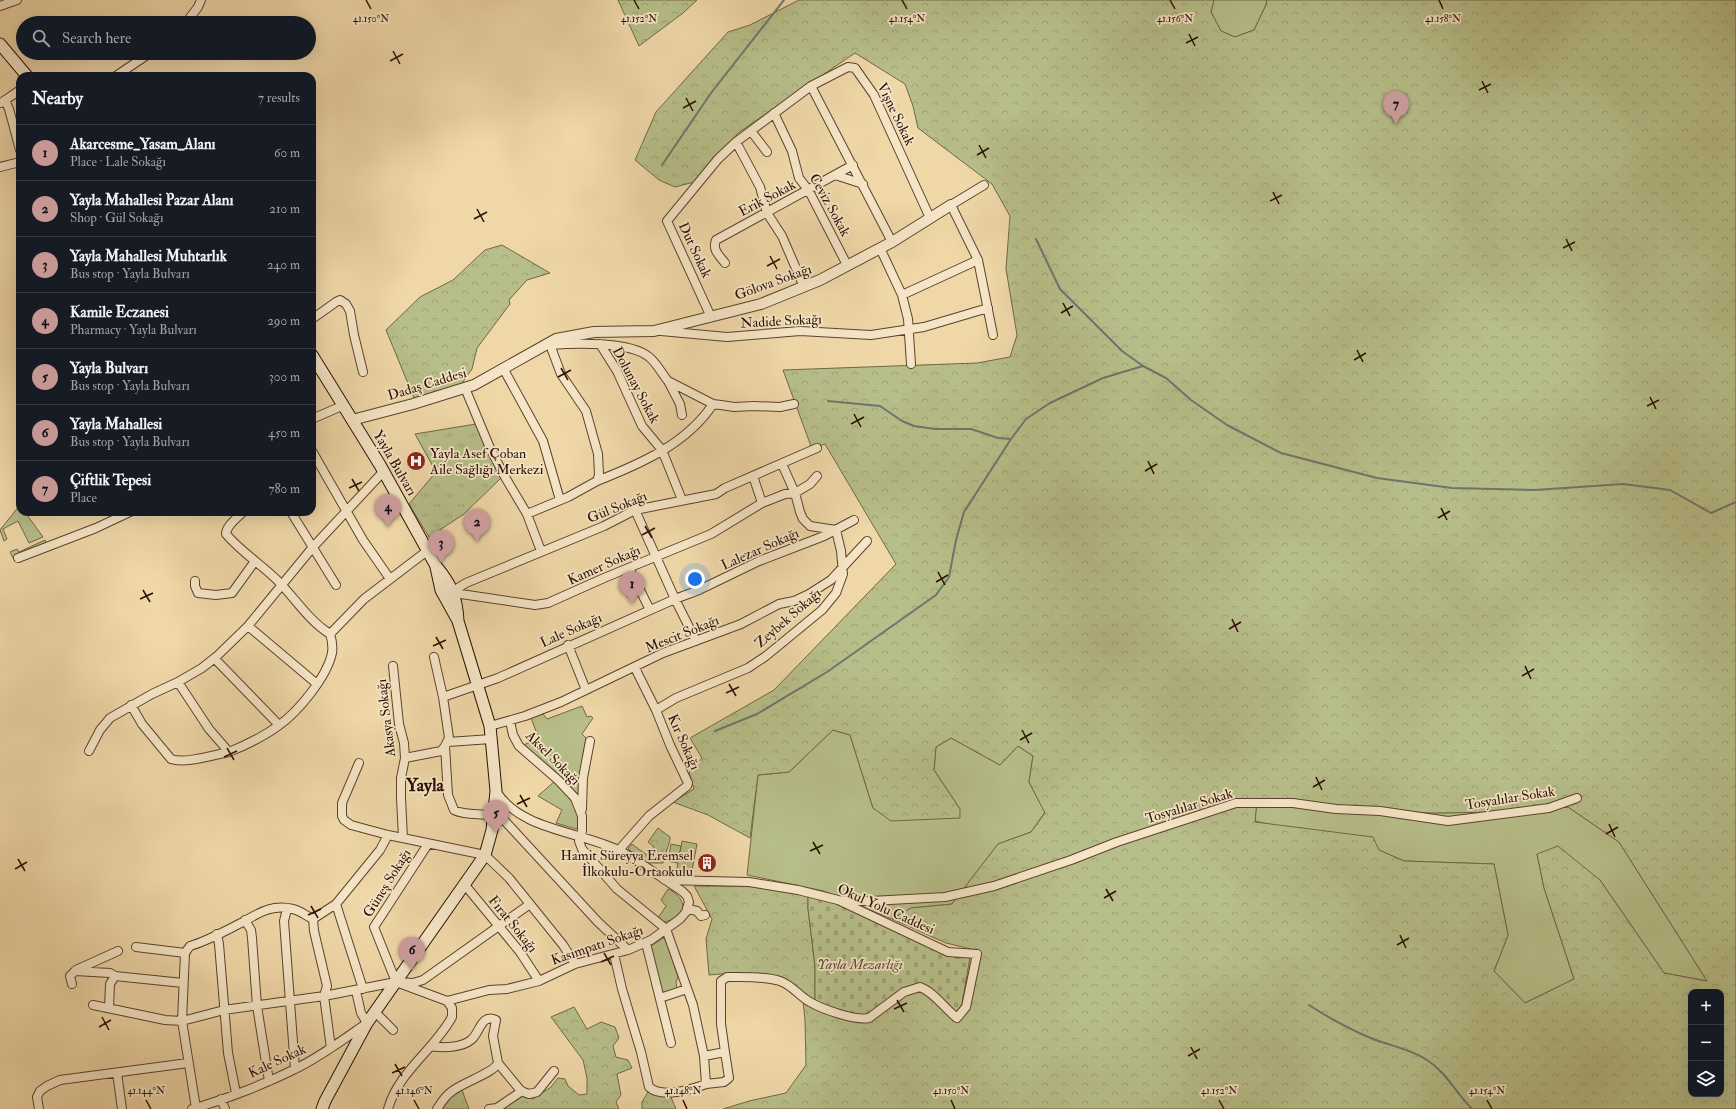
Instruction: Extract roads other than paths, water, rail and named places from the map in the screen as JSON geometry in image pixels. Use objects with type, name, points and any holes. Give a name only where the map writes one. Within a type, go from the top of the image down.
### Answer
[{"type":"main road","points":[[0,44],[24,72]]},
{"type":"main road","name":"Yayla Bulvarı","points":[[316,361],[344,405],[427,551],[445,577],[458,604],[458,621]]},
{"type":"main road","name":"Yayla Bulvarı","points":[[322,1109],[367,1023],[465,885],[485,855],[490,842],[496,791],[490,726],[458,621],[442,590],[436,566]]},
{"type":"street","points":[[191,16],[201,0]]},
{"type":"street","points":[[0,6],[12,1]]},
{"type":"street","points":[[122,72],[140,60]]},
{"type":"street","name":"Vişne Sokak","points":[[811,86],[848,67],[855,68],[862,75],[874,94],[930,218]]},
{"type":"street","points":[[804,287],[794,260],[782,236],[766,213],[760,187],[736,142],[811,86],[892,242]]},
{"type":"street","points":[[16,93],[2,102],[9,109],[16,135]]},
{"type":"street","name":"Ceviz Sokak","points":[[774,113],[792,150],[799,178],[809,191],[847,265]]},
{"type":"street","points":[[751,131],[766,152]]},
{"type":"street","name":"Dut Sokak","points":[[712,317],[667,221],[718,159],[736,142]]},
{"type":"street","points":[[0,166],[16,163]]},
{"type":"street","name":"Erik Sokak","points":[[725,263],[715,251],[714,246],[716,240],[809,191],[853,165]]},
{"type":"street","points":[[835,175],[863,184]]},
{"type":"street","name":"Gölova Sokağı","points":[[549,344],[570,336],[594,332],[654,331],[761,304],[804,287],[892,242],[984,185]]},
{"type":"street","points":[[951,205],[978,260],[993,335]]},
{"type":"street","points":[[880,248],[902,295],[908,319],[911,364]]},
{"type":"street","points":[[902,295],[978,260]]},
{"type":"street","points":[[316,316],[340,300],[346,304],[350,311],[363,372]]},
{"type":"street","name":"Nadide Sokağı","points":[[654,331],[727,337],[800,331],[871,335],[909,331],[946,322],[988,308]]},
{"type":"street","name":"Dadaş Caddesi","points":[[352,420],[474,385],[549,344],[587,343],[632,349],[651,358],[668,381],[680,404],[682,415]]},
{"type":"street","points":[[549,344],[561,374],[586,411],[598,454],[599,475],[597,481]]},
{"type":"street","name":"Dolunay Sokak","points":[[600,344],[617,371],[642,426],[662,450],[682,500]]},
{"type":"street","points":[[504,368],[543,441],[560,500]]},
{"type":"street","points":[[668,381],[713,404],[734,407],[754,406],[780,408],[794,404]]},
{"type":"street","points":[[465,388],[490,448],[527,514],[541,551]]},
{"type":"street","points":[[527,514],[560,500],[597,481],[628,469],[662,450],[693,428],[704,417],[713,404]]},
{"type":"street","points":[[316,417],[344,405]]},
{"type":"street","name":"Gül Sokağı","points":[[454,594],[458,588],[466,583],[604,526],[636,510],[716,494],[817,448]]},
{"type":"street","points":[[316,458],[363,540],[390,579]]},
{"type":"street","points":[[782,464],[795,493],[800,512],[810,526],[836,530]]},
{"type":"street","points":[[89,751],[105,723],[131,705],[178,682],[215,659],[248,626],[313,547],[383,472]]},
{"type":"street","points":[[753,476],[762,503]]},
{"type":"street","name":"Kamer Sokağı","points":[[454,594],[535,605],[548,603],[711,534],[762,503],[785,494],[795,493],[815,480],[817,476]]},
{"type":"street","points":[[636,510],[675,599],[696,641]]},
{"type":"street","points":[[18,558],[96,528],[122,516]]},
{"type":"street","points":[[131,705],[142,724],[171,759],[188,759],[229,752],[256,740],[291,715],[317,684],[329,664],[332,652],[330,634],[317,625],[281,585],[226,534],[226,530],[239,516]]},
{"type":"street","points":[[294,516],[336,585]]},
{"type":"street","name":"Lalezar Sokağı","points":[[675,599],[706,587],[759,561],[836,530],[854,520]]},
{"type":"street","name":"Zeybek Sokağı","points":[[656,710],[676,698],[748,668],[766,656],[822,610],[836,593],[843,574],[841,551],[836,530]]},
{"type":"street","name":"Mescit Sokağı","points":[[490,726],[510,721],[549,707],[635,668],[662,653],[741,624],[779,604],[794,601],[809,594],[831,580],[854,557],[867,541]]},
{"type":"street","points":[[330,634],[364,598],[427,551]]},
{"type":"street","points":[[195,581],[195,586],[198,593],[216,595],[229,594],[234,591],[247,570],[255,562]]},
{"type":"street","points":[[629,568],[650,610]]},
{"type":"street","name":"Lale Sokağı","points":[[443,697],[478,686],[675,599]]},
{"type":"street","points":[[248,626],[317,684]]},
{"type":"street","points":[[568,645],[586,690]]},
{"type":"street","points":[[434,657],[443,697],[449,738],[447,744],[448,795],[454,810],[494,815],[504,820],[598,922],[628,950]]},
{"type":"street","points":[[215,659],[279,725]]},
{"type":"street","name":"Akasya Sokağı","points":[[393,666],[405,758],[401,778],[400,798],[403,838]]},
{"type":"street","name":"Kır Sokağı","points":[[619,850],[646,818],[688,784],[656,710],[635,668]]},
{"type":"street","points":[[178,682],[209,729],[229,752]]},
{"type":"street","name":"Aksel Sokağı","points":[[510,721],[513,735],[519,746],[558,780],[575,798],[582,816],[582,831],[580,837]]},
{"type":"street","points":[[405,758],[441,751],[447,744],[492,739]]},
{"type":"street","points":[[582,816],[583,778],[590,741]]},
{"type":"street","points":[[359,763],[342,804],[342,816],[344,820],[351,825],[388,835],[485,855],[509,878],[563,945],[575,964]]},
{"type":"street","points":[[496,791],[502,800],[524,816],[536,822],[619,850],[682,891],[687,896],[689,902],[688,909],[697,911],[701,916],[705,915]]},
{"type":"street","name":"Tosyalılar Sokak","points":[[838,900],[871,901],[945,897],[994,886],[1236,803],[1293,803],[1336,809],[1380,811],[1448,821],[1549,808],[1577,798]]},
{"type":"street","points":[[313,918],[336,904],[380,850],[388,835]]},
{"type":"street","points":[[580,837],[579,841],[582,849],[617,890],[666,929],[693,1005],[704,1056],[706,1084]]},
{"type":"street","name":"Güneş Sokağı","points":[[396,982],[374,927],[428,844]]},
{"type":"street","name":"Okul Yolu Caddesi","points":[[665,880],[749,882],[798,890],[838,900],[948,952],[977,954],[966,1007],[957,1018],[938,1000],[920,987],[904,992],[869,1018],[864,1019],[848,1016],[811,1003],[791,986],[780,981],[727,977],[721,981],[721,1024],[725,1052]]},
{"type":"street","name":"Fırat Sokağı","points":[[465,885],[527,962],[539,981]]},
{"type":"street","points":[[336,904],[360,990],[361,1013],[367,1023]]},
{"type":"street","points":[[93,1005],[165,1020],[182,1021],[224,1010],[324,996],[396,982],[413,983],[423,980],[500,927],[530,904]]},
{"type":"street","points":[[194,1108],[182,1021],[182,983],[185,953],[190,946],[245,920],[256,913],[273,908],[294,910],[313,918]]},
{"type":"street","points":[[287,909],[284,921],[296,1069]]},
{"type":"street","name":"Kasımpatı Sokağı","points":[[447,1002],[489,990],[507,989],[539,981],[575,964],[628,950],[646,943],[680,919],[688,909]]},
{"type":"street","points":[[313,918],[314,931],[327,986],[324,996],[331,1048]]},
{"type":"street","points":[[245,920],[251,930],[257,1006],[269,1081]]},
{"type":"street","points":[[217,934],[228,1053],[236,1093]]},
{"type":"street","points":[[646,943],[671,1044]]},
{"type":"street","points":[[136,947],[185,953]]},
{"type":"street","points":[[72,984],[70,976],[75,971],[118,951]]},
{"type":"street","points":[[614,954],[622,989],[650,1087],[652,1089],[666,1092],[686,1091],[706,1084],[724,1082],[729,1078],[725,1052],[704,1056]]},
{"type":"street","points":[[75,971],[110,973],[115,976],[182,983]]},
{"type":"street","points":[[109,1008],[110,984],[115,976]]},
{"type":"street","points":[[388,1109],[397,1086],[431,1046],[452,1017],[452,1008],[447,1002],[396,982]]},
{"type":"street","points":[[660,998],[687,989]]},
{"type":"street","points":[[375,1012],[393,1030]]},
{"type":"street","points":[[431,1046],[448,1048],[467,1042],[472,1039],[483,1022],[493,1019],[496,1020],[493,1036],[498,1063],[522,1091],[529,1094],[536,1092],[554,1071]]},
{"type":"street","name":"Kale Sokak","points":[[194,1108],[269,1081],[296,1069],[331,1048],[367,1023]]},
{"type":"street","points":[[39,1109],[37,1097],[40,1091],[60,1080],[188,1063]]},
{"type":"street","points":[[437,1109],[450,1092],[476,1077],[491,1072],[498,1063]]},
{"type":"street","points":[[117,1073],[122,1109]]},
{"type":"street","points":[[489,1109],[497,1108],[522,1091]]},
{"type":"street","points":[[221,1099],[225,1109]]},
{"type":"waterway","points":[[662,165],[711,93],[784,0]]},
{"type":"waterway","points":[[1036,239],[1060,289],[1122,351],[1143,366],[1166,378],[1191,400],[1227,425],[1281,453],[1377,478],[1452,488],[1535,490],[1623,484],[1670,490],[1711,513],[1736,502]]},
{"type":"waterway","points":[[715,731],[757,714],[827,672],[936,595],[949,577],[956,540],[964,512],[1011,439],[1026,419],[1050,403],[1103,378],[1143,366]]},
{"type":"waterway","points":[[828,401],[880,406],[902,421],[914,426],[935,429],[971,429],[998,438],[1011,439]]},
{"type":"waterway","points":[[1309,1005],[1357,1032],[1421,1056],[1440,1070],[1472,1109]]},
{"type":"place","name":"Çiftlik Tepesi","points":[[1396,124]]},
{"type":"place","name":"Yayla Asef Çoban Aile Sağlığı Merkezi","points":[[416,461]]},
{"type":"place","name":"Kamile Eczanesi","points":[[388,527]]},
{"type":"place","name":"Yayla Mahallesi Pazar Alanı","points":[[477,542]]},
{"type":"place","name":"Yayla Mahallesi Muhtarlık","points":[[441,563]]},
{"type":"place","name":"Akarcesme_Yasam_Alanı","points":[[632,604]]},
{"type":"place","name":"Yayla Bulvarı","points":[[496,833]]},
{"type":"place","name":"Hamit Süreyya Eremsel İlkokulu-Ortaokulu","points":[[707,863]]},
{"type":"place","name":"Yayla Mahallesi","points":[[412,970]]},
{"type":"district","name":"Yayla","points":[[425,785]]},
{"type":"park label","name":"Yayla Mezarlığı","points":[[860,964]]}]
